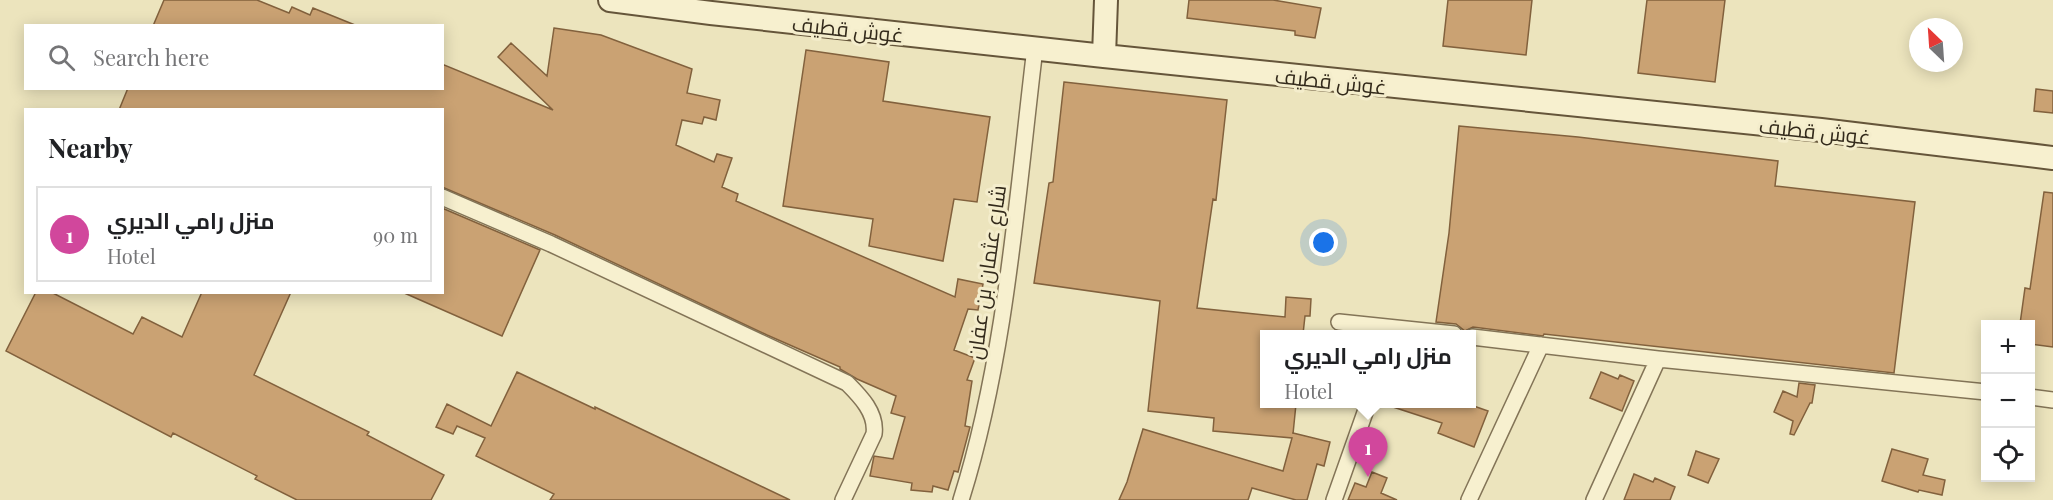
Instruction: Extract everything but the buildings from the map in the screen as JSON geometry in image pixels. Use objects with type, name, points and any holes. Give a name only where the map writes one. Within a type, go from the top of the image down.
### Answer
[{"type":"main road","name":"غوش قطيف","points":[[610,0],[1104,56],[1821,130],[2053,158]]},
{"type":"main road","points":[[1104,56],[1106,0]]},
{"type":"street","name":"شارع عثمان بن عفان","points":[[961,500],[992,374],[1008,269],[1035,48]]},
{"type":"street","points":[[444,198],[551,244],[847,382],[865,402],[876,426],[843,500]]},
{"type":"street","points":[[1339,322],[1388,330]]},
{"type":"street","points":[[1476,337],[1658,359],[1981,391]]},
{"type":"street","points":[[1469,500],[1541,345]]},
{"type":"street","points":[[1594,500],[1658,359]]},
{"type":"street","points":[[2035,398],[2053,400]]},
{"type":"street","points":[[1334,500],[1367,408]]},
{"type":"place","name":"منزل رامي الديري","points":[[1368,477]]}]
